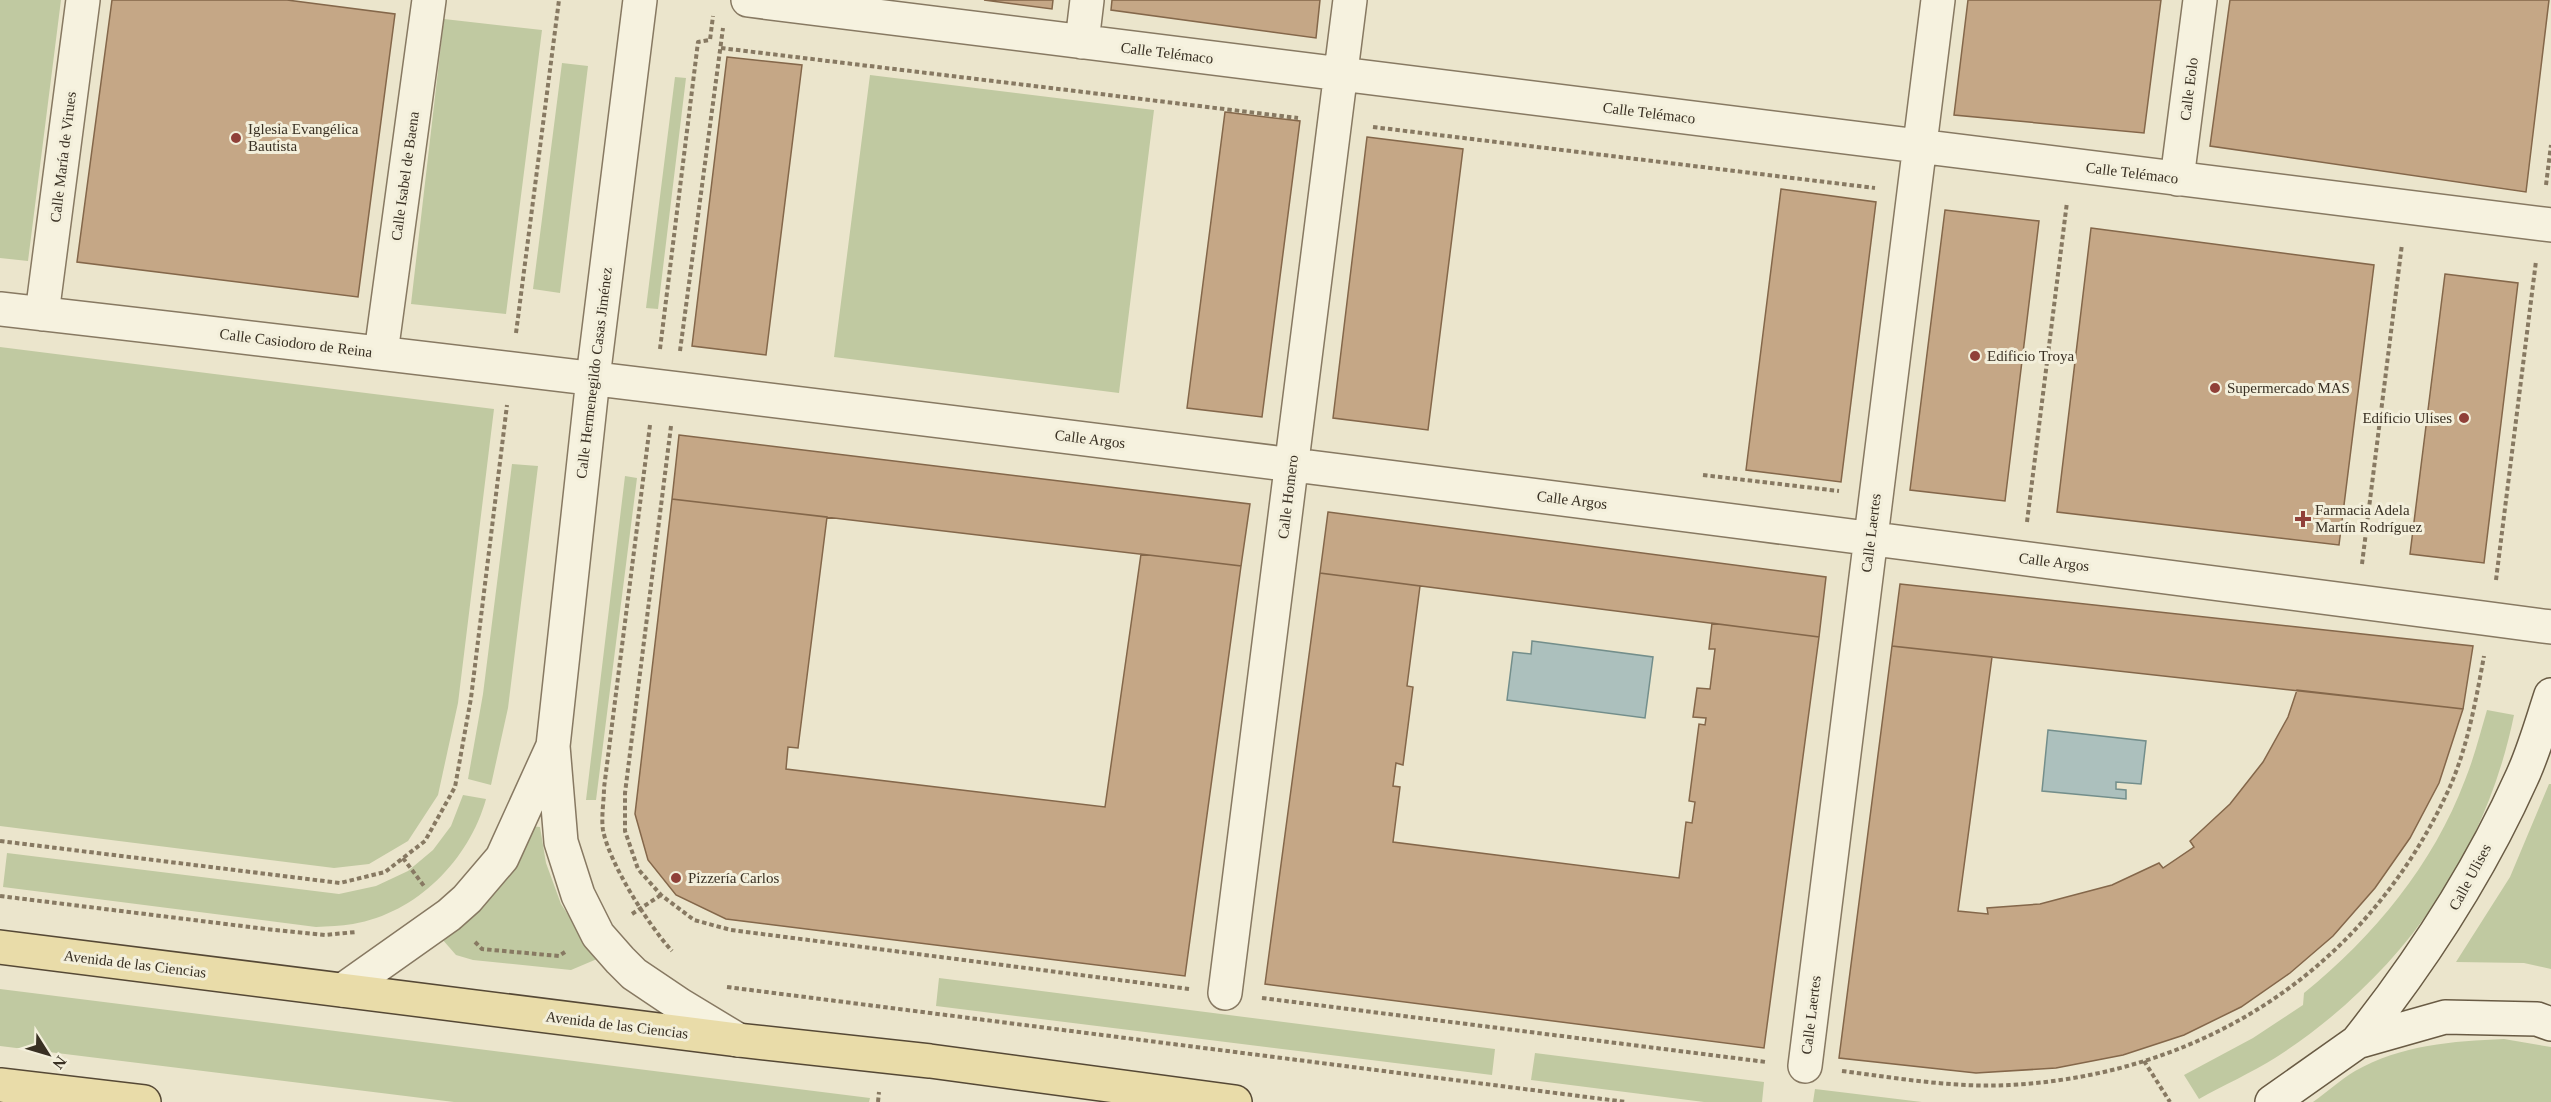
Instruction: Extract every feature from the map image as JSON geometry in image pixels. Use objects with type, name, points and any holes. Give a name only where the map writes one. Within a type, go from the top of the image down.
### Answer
[{"type":"main road","name":"Avenida de las Ciencias","points":[[0,947],[738,1040],[930,1061],[1235,1102]]},
{"type":"main road","points":[[0,1085],[144,1102]]},
{"type":"street","name":"Calle María de Virues","points":[[42,314],[82,0]]},
{"type":"street","name":"Calle Isabel de Baena","points":[[381,353],[429,0]]},
{"type":"street","name":"Calle Hermenegildo Casas Jiménez","points":[[640,0],[593,378],[553,746],[561,842],[578,895],[598,935],[620,960],[634,974],[738,1040]]},
{"type":"street","points":[[1082,42],[1087,0]]},
{"type":"street","name":"Calle Homero","points":[[1226,993],[1350,0]]},
{"type":"street","name":"Calle Laertes","points":[[1805,1066],[1938,0]]},
{"type":"street","name":"Calle Eolo","points":[[2177,179],[2200,0]]},
{"type":"street","name":"Calle Telémaco","points":[[736,11],[1082,42],[2546,225]]},
{"type":"street","name":"Calle Casiodoro de Reina","points":[[0,309],[593,378]]},
{"type":"street","name":"Calle Argos","points":[[593,378],[1292,464],[2551,627]]},
{"type":"street","name":"Calle Ulises","points":[[2357,1042],[2404,982],[2455,906],[2523,777],[2551,695]]},
{"type":"street","name":"Calle Hermenegildo Casas Jiménez","points":[[343,990],[449,915],[467,899],[502,858],[553,746]]},
{"type":"street","points":[[2272,1102],[2357,1042],[2445,1017],[2537,1019],[2551,1023]]},
{"type":"path","points":[[0,841],[340,883],[385,872],[425,841],[455,787],[471,698],[559,0]]},
{"type":"path","points":[[679,360],[736,11]]},
{"type":"path","points":[[660,350],[698,42],[710,40],[712,20]]},
{"type":"path","points":[[671,425],[625,793],[625,831],[638,868],[661,895],[694,921],[731,930],[1947,1084],[2009,1085],[2114,1070],[2191,1046],[2251,1016],[2298,984],[2344,944],[2386,897],[2421,845],[2449,789],[2475,708],[2490,619],[2546,225],[2551,145]]},
{"type":"path","points":[[2022,558],[2071,165]]},
{"type":"path","points":[[2357,602],[2406,207]]},
{"type":"path","points":[[650,423],[604,788],[603,829],[612,858],[661,939],[674,953]]},
{"type":"path","points":[[403,858],[449,915],[482,949],[559,956],[613,928],[661,895]]},
{"type":"path","points":[[0,896],[301,933],[325,935],[356,932],[365,928]]},
{"type":"path","points":[[620,960],[661,939]]},
{"type":"path","points":[[716,982],[727,987],[1626,1102]]},
{"type":"path","points":[[2144,1060],[2170,1102]]},
{"type":"green space","points":[[0,0],[61,0],[28,261],[0,258]]},
{"type":"green space","points":[[444,19],[542,30],[506,314],[411,304]]},
{"type":"green space","points":[[562,63],[588,66],[560,293],[533,289]]},
{"type":"green space","points":[[870,75],[1154,110],[1119,393],[834,357]]},
{"type":"green space","points":[[675,77],[686,78],[658,309],[646,308]]},
{"type":"green space","points":[[0,347],[494,409],[458,703],[438,795],[408,841],[369,864],[334,868],[0,826]]},
{"type":"green space","points":[[512,464],[538,466],[508,708],[491,785],[468,779],[483,694]]},
{"type":"green space","points":[[625,476],[637,478],[596,800],[586,800]]},
{"type":"green space","points":[[2487,710],[2514,715],[2500,768],[2482,818],[2458,866],[2430,910],[2397,952],[2360,991],[2319,1026],[2257,1069],[2199,1099],[2184,1075],[2253,1038],[2303,1005],[2304,993],[2354,948],[2399,897],[2436,841],[2452,811],[2471,763]]},
{"type":"green space","points":[[2549,784],[2551,784],[2551,969],[2524,963],[2456,962],[2510,877]]},
{"type":"green space","points":[[463,795],[486,799],[467,843],[453,862],[419,896],[376,918],[353,924],[316,927],[3,887],[7,853],[339,894],[376,886],[408,871],[433,850],[451,826]]},
{"type":"green space","points":[[530,826],[540,827],[546,863],[561,904],[597,959],[571,970],[473,960],[456,955],[442,939]]},
{"type":"green space","points":[[939,978],[1495,1049],[1492,1075],[936,1006]]},
{"type":"green space","points":[[0,989],[870,1098],[869,1102],[454,1102],[0,1046]]},
{"type":"green space","points":[[2504,1039],[2551,1047],[2551,1102],[2313,1102],[2355,1071],[2391,1055],[2447,1043]]},
{"type":"green space","points":[[1535,1053],[1764,1082],[1762,1102],[1704,1102],[1531,1080]]},
{"type":"green space","points":[[1815,1089],[1922,1102],[1813,1102]]},
{"type":"shaded area","points":[[1532,641],[1653,657],[1645,718],[1507,700],[1513,652],[1531,654]]},
{"type":"shaded area","points":[[2048,730],[2146,741],[2141,784],[2116,782],[2116,789],[2126,790],[2126,799],[2042,791]]},
{"type":"building","name":"Iglesia Evangélica Bautista","points":[[112,0],[287,0],[395,14],[358,297],[77,262]]},
{"type":"building","points":[[984,0],[1053,0],[1052,9]]},
{"type":"building","points":[[1112,0],[1320,0],[1316,38],[1111,10]]},
{"type":"building","points":[[1968,0],[2161,0],[2144,133],[1954,115]]},
{"type":"building","points":[[2230,0],[2549,0],[2526,192],[2210,146]]},
{"type":"building","points":[[727,57],[802,65],[766,355],[692,346]]},
{"type":"building","points":[[1225,112],[1300,121],[1262,417],[1187,408]]},
{"type":"building","points":[[1367,137],[1463,149],[1428,430],[1333,418]]},
{"type":"building","points":[[1781,189],[1876,202],[1841,482],[1746,470]]},
{"type":"building","name":"Edificio Troya","points":[[1945,210],[2039,221],[2005,501],[1910,490]]},
{"type":"building","name":"Supermercado MAS","points":[[2091,228],[2374,265],[2339,545],[2057,512]]},
{"type":"building","name":"Edificio Ulises","points":[[2445,274],[2518,283],[2484,563],[2410,554]]},
{"type":"building","points":[[679,435],[1250,504],[1241,566],[672,499]]},
{"type":"building","points":[[672,499],[827,517],[798,748],[788,747],[786,769],[1105,807],[1141,554],[1241,566],[1185,976],[726,919],[676,895],[648,860],[635,814]]},
{"type":"building","points":[[1328,512],[1826,577],[1819,637],[1320,573]]},
{"type":"building","points":[[1320,573],[1420,586],[1407,686],[1413,687],[1403,765],[1396,763],[1393,786],[1400,787],[1393,842],[1679,878],[1686,822],[1692,823],[1695,802],[1689,801],[1699,724],[1705,725],[1706,718],[1693,717],[1697,688],[1710,689],[1715,649],[1709,649],[1712,623],[1819,637],[1764,1048],[1265,984]]},
{"type":"building","points":[[1900,584],[2473,646],[2463,709],[1892,646]]},
{"type":"building","points":[[1892,646],[1992,657],[1958,911],[1988,914],[1987,908],[2040,904],[2112,885],[2159,863],[2163,868],[2194,847],[2190,841],[2230,804],[2263,762],[2288,717],[2297,690],[2463,709],[2439,783],[2410,838],[2375,888],[2333,936],[2290,973],[2241,1007],[2184,1035],[2123,1055],[2056,1068],[1976,1073],[1839,1058]]},
{"type":"place","name":"Iglesia Evangélica Bautista","points":[[236,138]]},
{"type":"place","name":"Edificio Troya","points":[[1975,356]]},
{"type":"place","name":"Supermercado MAS","points":[[2215,388]]},
{"type":"place","name":"Edificio Ulises","points":[[2464,418]]},
{"type":"place","name":"Farmacia Adela Martín Rodríguez","points":[[2303,519]]},
{"type":"place","name":"Pizzería Carlos","points":[[676,878]]}]
